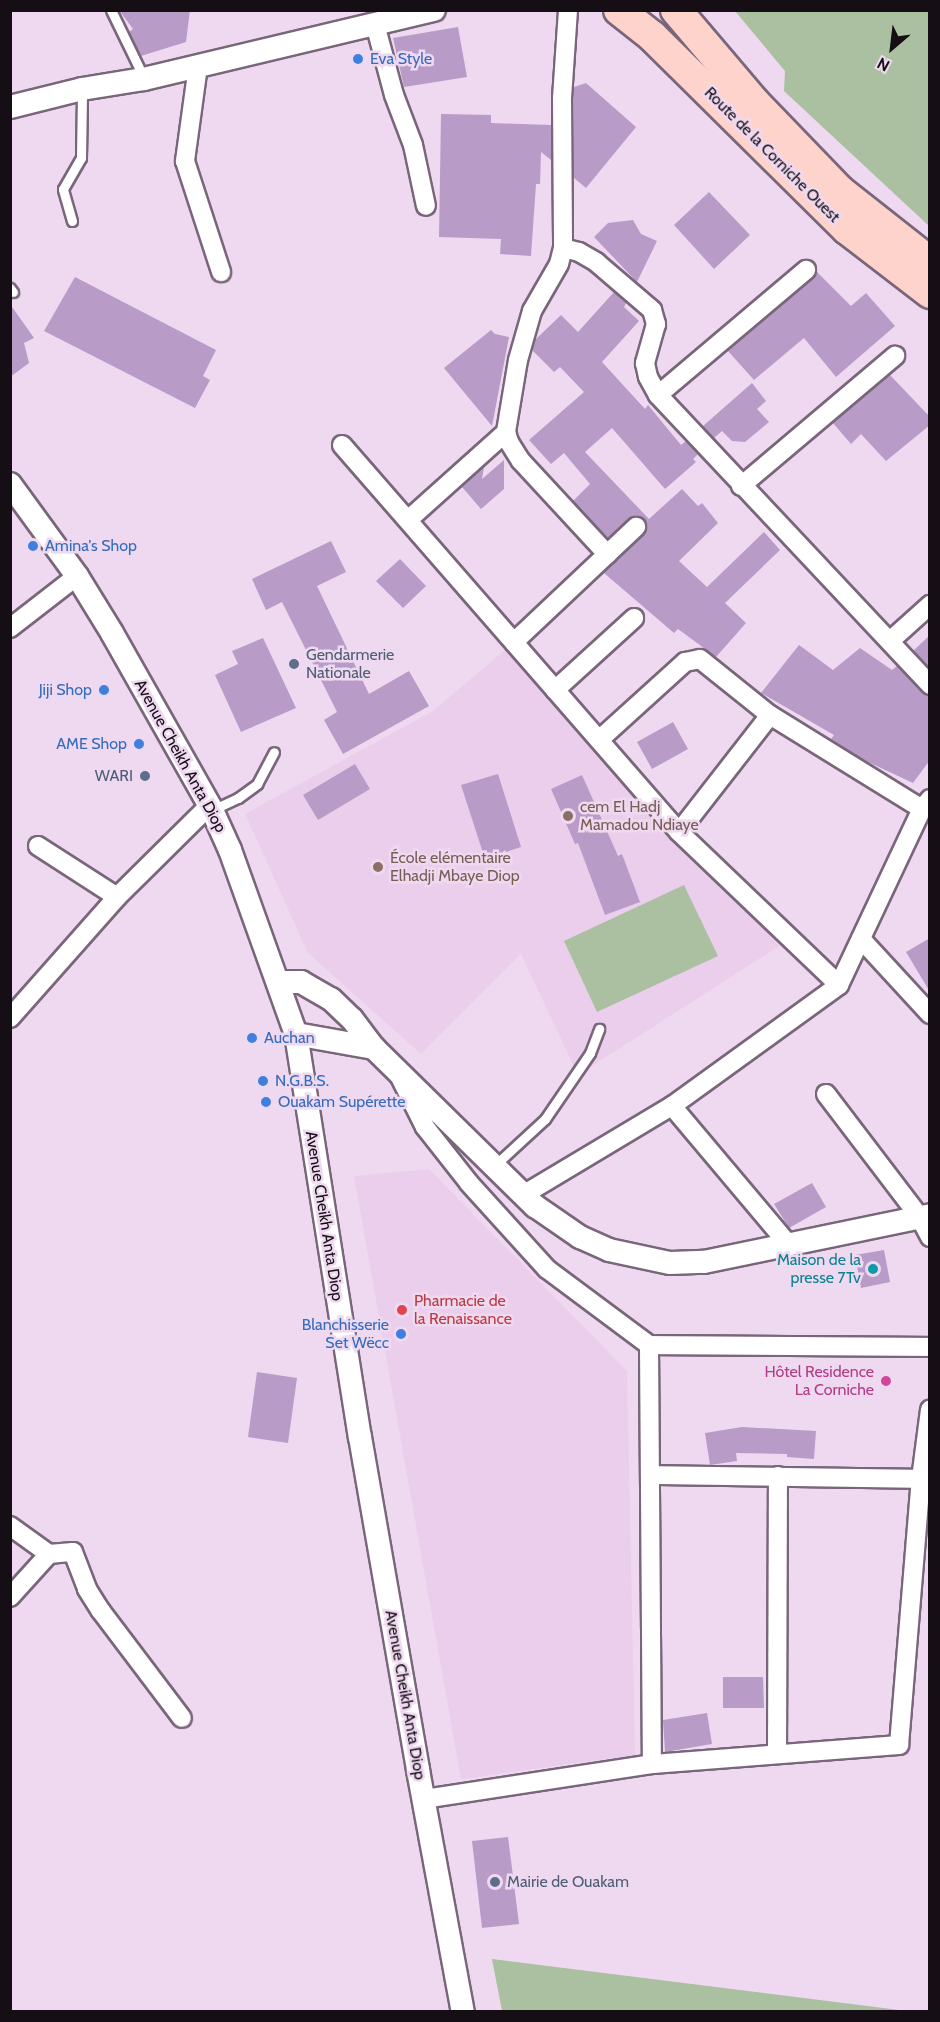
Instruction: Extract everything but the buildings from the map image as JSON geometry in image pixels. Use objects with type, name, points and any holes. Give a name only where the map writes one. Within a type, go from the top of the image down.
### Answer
[{"type":"highway","name":"Route de la Corniche Ouest","points":[[619,10],[652,36],[848,229],[930,293]]},
{"type":"highway","name":"Route de la Corniche Ouest","points":[[676,10],[755,103],[840,191],[930,262]]},
{"type":"street","points":[[10,107],[82,88],[144,79],[434,10]]},
{"type":"street","points":[[568,10],[562,98],[563,248],[559,264],[532,311],[519,360],[506,432],[509,442],[521,461],[607,554]]},
{"type":"street","points":[[375,24],[394,95],[413,145],[426,206]]},
{"type":"street","points":[[198,66],[185,160],[221,272]]},
{"type":"street","points":[[563,248],[579,252],[596,262],[652,310],[656,324],[645,363],[648,377],[658,395],[930,685]]},
{"type":"street","points":[[658,395],[806,270]]},
{"type":"street","points":[[741,486],[895,356]]},
{"type":"street","points":[[408,520],[506,432]]},
{"type":"street","points":[[342,445],[679,832],[839,985]]},
{"type":"street","name":"Avenue Cheikh Anta Diop","points":[[10,484],[77,576],[112,633],[210,808],[230,849],[296,1034],[358,1425],[463,2012]]},
{"type":"street","points":[[514,642],[636,527]]},
{"type":"street","points":[[10,628],[77,576]]},
{"type":"street","points":[[890,641],[930,605]]},
{"type":"street","points":[[555,690],[634,618]]},
{"type":"street","points":[[523,1195],[672,1106],[839,985],[926,804],[770,715],[704,662],[695,658],[685,662],[599,740]]},
{"type":"street","points":[[679,832],[770,715]]},
{"type":"street","points":[[10,1018],[117,897],[210,808]]},
{"type":"street","points":[[38,846],[117,897]]},
{"type":"street","points":[[861,939],[930,1014]]},
{"type":"street","points":[[279,982],[301,982],[331,999],[352,1019],[397,1071],[523,1195],[556,1222],[580,1237],[609,1250],[670,1263],[704,1262],[926,1213]]},
{"type":"street","points":[[296,1034],[374,1047]]},
{"type":"street","points":[[397,1071],[425,1127],[469,1183],[547,1269],[648,1345],[930,1347]]},
{"type":"street","points":[[826,1094],[926,1213],[930,1237]]},
{"type":"street","points":[[672,1106],[789,1245]]},
{"type":"street","points":[[648,1345],[652,1764]]},
{"type":"street","points":[[424,1799],[652,1764],[777,1752],[899,1745],[921,1479],[930,1410]]},
{"type":"street","points":[[650,1475],[921,1479]]},
{"type":"street","points":[[777,1752],[778,1476]]},
{"type":"street","points":[[10,1526],[49,1554],[73,1552],[87,1589],[101,1611],[182,1718]]},
{"type":"street","points":[[10,1597],[49,1554]]},
{"type":"lane","points":[[111,10],[144,79]]},
{"type":"lane","points":[[72,221],[63,189],[81,158],[82,88]]},
{"type":"lane","points":[[210,808],[238,798],[257,784],[273,752]]},
{"type":"lane","points":[[494,1166],[545,1119],[590,1053],[599,1029]]},
{"type":"shaded area","points":[[514,642],[779,946],[578,1075],[521,954],[421,1054],[308,953],[245,814],[433,711]]},
{"type":"shaded area","points":[[429,1169],[627,1371],[635,1755],[461,1779],[354,1176]]},
{"type":"green space","points":[[735,11],[929,11],[929,226],[784,91],[785,71]]},
{"type":"green space","points":[[684,885],[718,956],[597,1012],[564,941]]},
{"type":"green space","points":[[492,1959],[907,2011],[502,2011]]},
{"type":"place","name":"Eva Style","points":[[358,59]]},
{"type":"place","name":"Amina's Shop","points":[[33,546]]},
{"type":"place","name":"Gendarmerie Nationale","points":[[294,664]]},
{"type":"place","name":"Jiji Shop","points":[[104,690]]},
{"type":"place","name":"AME Shop","points":[[139,744]]},
{"type":"place","name":"WARI","points":[[145,776]]},
{"type":"place","name":"cem El Hadj Mamadou Ndiaye","points":[[568,816]]},
{"type":"place","name":"École elémentaire Elhadji Mbaye Diop","points":[[378,867]]},
{"type":"place","name":"Auchan","points":[[252,1038]]},
{"type":"place","name":"N.G.B.S.","points":[[263,1081]]},
{"type":"place","name":"Ouakam Supérette","points":[[266,1102]]},
{"type":"place","name":"Maison de la presse 7Tv","points":[[873,1269]]},
{"type":"place","name":"Pharmacie de la Renaissance","points":[[402,1310]]},
{"type":"place","name":"Blanchisserie Set Wëcc","points":[[401,1334]]},
{"type":"place","name":"Hôtel Residence La Corniche","points":[[886,1381]]},
{"type":"place","name":"Mairie de Ouakam","points":[[495,1882]]}]
